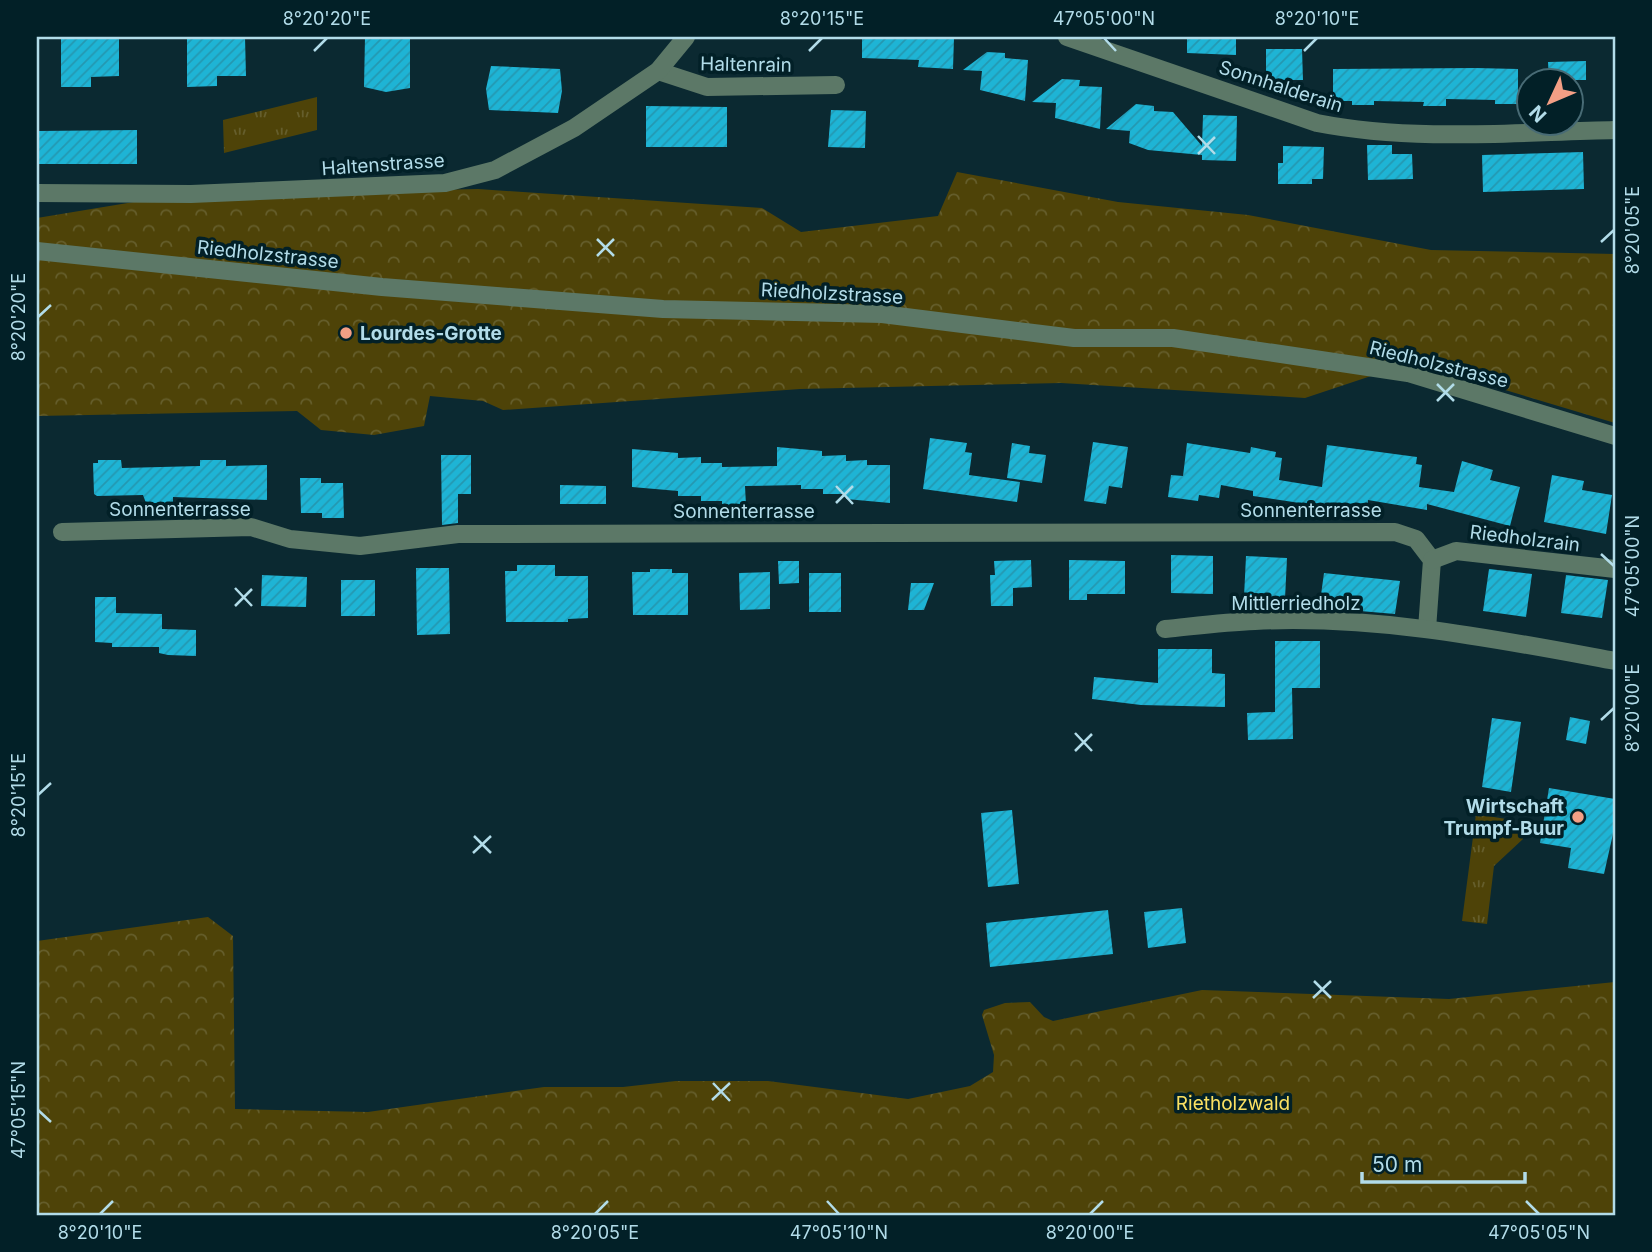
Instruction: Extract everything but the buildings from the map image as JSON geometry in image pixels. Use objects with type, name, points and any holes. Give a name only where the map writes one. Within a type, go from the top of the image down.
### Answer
[{"type":"street","name":"Haltenstrasse","points":[[37,193],[191,194],[445,183],[495,170],[574,128],[625,96],[658,71],[687,37]]},
{"type":"street","name":"Sonnhalderain","points":[[1067,37],[1317,123],[1357,131],[1403,135],[1615,130]]},
{"type":"street","name":"Haltenrain","points":[[658,71],[707,87],[836,85]]},
{"type":"street","name":"Riedholzstrasse","points":[[37,251],[382,287],[663,309],[882,314],[1074,338],[1173,338],[1408,373],[1615,436]]},
{"type":"street","name":"Sonnenterrasse","points":[[62,532],[250,527],[290,539],[360,546],[458,534],[1395,532],[1416,539],[1432,560]]},
{"type":"street","name":"Riedholzrain","points":[[1432,560],[1456,551],[1615,569]]},
{"type":"street","points":[[1432,560],[1427,629],[1615,661]]},
{"type":"street","name":"Mittlerriedholz","points":[[1164,629],[1255,621],[1327,621],[1427,629]]},
{"type":"green space","points":[[317,97],[317,130],[224,153],[223,120]]},
{"type":"green space","points":[[957,172],[1118,202],[1248,215],[1431,250],[1615,254],[1615,423],[1482,383],[1404,365],[1305,398],[1061,383],[800,389],[503,410],[483,401],[430,396],[424,426],[374,435],[321,430],[297,411],[37,416],[37,218],[170,196],[478,189],[762,208],[801,232],[938,216]]},
{"type":"green space","points":[[1476,814],[1506,819],[1506,827],[1523,828],[1523,839],[1494,866],[1487,924],[1462,921]]},
{"type":"green space","name":"Rietholzwald","points":[[208,917],[233,936],[235,1109],[368,1112],[544,1087],[623,1087],[676,1081],[768,1081],[908,1099],[970,1086],[993,1072],[994,1055],[982,1015],[984,1010],[1005,1003],[1030,1002],[1044,1017],[1053,1021],[1202,990],[1449,999],[1615,982],[1615,1215],[37,1215],[37,941]]},
{"type":"place","name":"Lourdes-Grotte","points":[[346,333]]},
{"type":"place","name":"Wirtschaft Trumpf-Buur","points":[[1578,817]]}]
